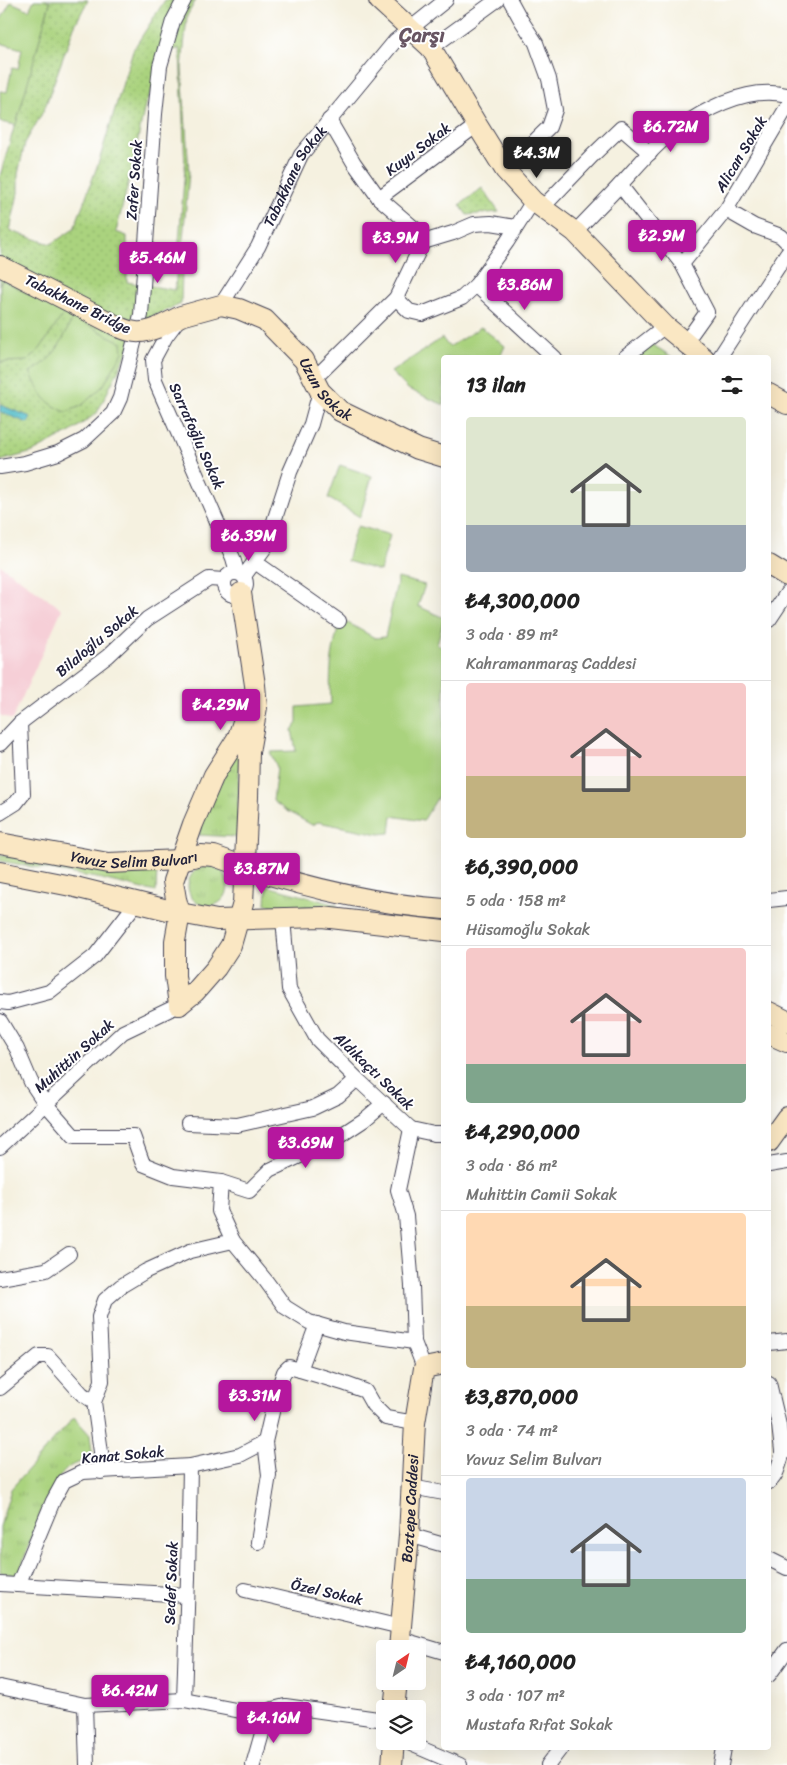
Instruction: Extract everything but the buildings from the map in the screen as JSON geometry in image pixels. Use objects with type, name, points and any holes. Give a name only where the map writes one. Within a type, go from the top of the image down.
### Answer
[{"type":"main road","points":[[379,0],[431,48],[505,170],[538,204],[575,232],[665,326],[700,355]]},
{"type":"main road","name":"Tabakhane Bridge","points":[[0,266],[130,332],[145,332],[167,323]]},
{"type":"main road","points":[[167,323],[220,305]]},
{"type":"main road","name":"Uzun Sokak","points":[[220,305],[240,309],[265,320],[304,360],[317,385],[340,411],[418,449],[441,456]]},
{"type":"main road","points":[[771,395],[787,404]]},
{"type":"main road","points":[[771,566],[787,576]]},
{"type":"main road","points":[[236,583],[255,685],[256,707],[244,739],[214,775],[193,824],[173,881],[180,913],[175,941],[175,976],[179,1005],[196,992],[216,968],[231,945],[243,903],[245,884],[244,739]]},
{"type":"main road","name":"Yavuz Selim Bulvarı","points":[[3,844],[108,863],[181,860],[201,855],[214,856],[309,886],[419,907],[441,909]]},
{"type":"main road","name":"Yavuz Selim Bulvarı","points":[[3,873],[71,886],[180,913],[217,920],[322,917],[441,931]]},
{"type":"main road","points":[[771,1013],[787,1021]]},
{"type":"main road","points":[[771,1035],[787,1042]]},
{"type":"main road","points":[[771,1139],[787,1117]]},
{"type":"main road","points":[[424,1368],[441,1365]]},
{"type":"main road","name":"Boztepe Caddesi","points":[[400,1638],[409,1535],[415,1423],[424,1368]]},
{"type":"main road","points":[[392,1765],[393,1750]]},
{"type":"street","name":"Zafer Sokak","points":[[0,467],[25,464],[58,453],[84,440],[114,413],[120,398],[141,314],[160,66],[173,20],[184,0]]},
{"type":"street","name":"Tabakhane Sokak","points":[[220,305],[258,247],[301,154],[395,41],[446,0]]},
{"type":"street","points":[[431,48],[497,0]]},
{"type":"street","points":[[505,170],[549,127],[555,110],[549,79],[536,43],[510,0]]},
{"type":"street","points":[[575,232],[650,153],[673,132],[704,112],[743,96],[778,93],[787,95]]},
{"type":"street","name":"Alican Sokak","points":[[682,264],[726,210],[783,116],[787,106]]},
{"type":"street","points":[[329,120],[354,163],[379,198],[414,228],[423,242]]},
{"type":"street","name":"Kuyu Sokak","points":[[379,198],[477,125]]},
{"type":"street","points":[[396,298],[409,311],[422,314],[462,298],[476,285],[516,227],[538,204],[621,128],[650,153]]},
{"type":"street","points":[[620,185],[682,264],[707,312],[685,343]]},
{"type":"street","points":[[726,210],[754,226],[781,236],[787,242]]},
{"type":"street","points":[[236,583],[255,562],[266,546],[290,472],[311,424],[317,385],[396,298],[423,242],[474,224],[492,223],[516,227]]},
{"type":"street","points":[[721,355],[787,253]]},
{"type":"street","points":[[476,285],[552,355]]},
{"type":"street","name":"Sarrafoğlu Sokak","points":[[167,323],[166,336],[153,360],[155,380],[233,558],[236,583]]},
{"type":"street","points":[[628,355],[665,326]]},
{"type":"street","points":[[255,562],[340,621]]},
{"type":"street","name":"Bilaloğlu Sokak","points":[[0,744],[20,723],[108,656],[147,619],[209,579],[236,583]]},
{"type":"street","points":[[771,617],[787,593]]},
{"type":"street","points":[[0,813],[16,803],[23,794],[20,723]]},
{"type":"street","points":[[771,900],[787,898]]},
{"type":"street","points":[[0,1002],[8,1003],[48,992],[95,956],[137,902]]},
{"type":"street","name":"Aldıkaçtı Sokak","points":[[283,918],[289,989],[317,1039],[411,1129],[398,1190],[406,1216],[412,1286],[414,1342],[424,1368]]},
{"type":"street","name":"Muhittin Sokak","points":[[0,1147],[123,1032],[179,1005]]},
{"type":"street","points":[[0,1022],[17,1049],[31,1082],[74,1136],[133,1136],[143,1164],[173,1176],[221,1182],[249,1191],[270,1170],[332,1141],[364,1120],[384,1103]]},
{"type":"street","points":[[188,1124],[238,1125],[313,1108],[338,1096],[357,1079]]},
{"type":"street","points":[[411,1129],[441,1134]]},
{"type":"street","points":[[771,1165],[787,1162]]},
{"type":"street","points":[[221,1182],[220,1211],[233,1241],[285,1307],[309,1322],[344,1332],[414,1342]]},
{"type":"street","points":[[101,1472],[101,1452],[94,1402],[102,1381],[98,1317],[104,1300],[121,1286],[146,1270],[190,1250],[233,1241]]},
{"type":"street","points":[[0,1278],[46,1270],[69,1254]]},
{"type":"street","points":[[300,1370],[317,1324]]},
{"type":"street","points":[[771,1343],[787,1341]]},
{"type":"street","points":[[0,1388],[39,1356],[48,1356],[82,1394],[94,1402]]},
{"type":"street","points":[[258,1542],[269,1475],[265,1442],[276,1396],[284,1372],[289,1367],[365,1391],[373,1405],[386,1418],[415,1423]]},
{"type":"street","points":[[771,1391],[785,1448],[774,1479],[771,1481]]},
{"type":"street","name":"Kanat Sokak","points":[[18,1585],[28,1566],[53,1501],[64,1481],[83,1472],[190,1466],[240,1454],[265,1442]]},
{"type":"street","name":"Sedef Sokak","points":[[184,1700],[190,1466]]},
{"type":"street","points":[[411,1487],[441,1492]]},
{"type":"street","points":[[409,1535],[441,1544]]},
{"type":"street","points":[[771,1560],[787,1568]]},
{"type":"street","points":[[0,1584],[187,1595]]},
{"type":"street","name":"Özel Sokak","points":[[245,1590],[441,1651]]},
{"type":"street","points":[[771,1672],[787,1650]]},
{"type":"street","points":[[0,1687],[84,1705],[184,1700],[267,1716]]},
{"type":"street","points":[[84,1705],[87,1765]]},
{"type":"street","points":[[253,1765],[267,1716],[273,1709],[285,1706],[376,1719]]},
{"type":"street","points":[[425,1750],[460,1765]]},
{"type":"street","points":[[548,1765],[559,1750]]},
{"type":"street","points":[[721,1765],[724,1750]]},
{"type":"shaded area","points":[[0,565],[62,609],[12,720],[0,715]]},
{"type":"green space","points":[[34,0],[47,0],[50,2],[16,125],[0,122],[0,91],[7,92],[12,68],[18,69],[22,49],[0,43],[0,21],[11,2],[29,10]]},
{"type":"green space","points":[[47,0],[88,0],[74,27],[44,110],[25,143],[18,174],[18,193],[10,231],[51,244],[74,229],[99,161],[133,50],[165,0],[196,0],[187,16],[182,68],[189,173],[183,239],[181,304],[126,328],[139,363],[130,347],[97,413],[72,431],[33,452],[0,461],[0,176],[50,3]],"holes":[[[180,49],[185,168],[175,290],[127,282],[127,236],[116,232],[145,105],[170,50]]]},
{"type":"green space","points":[[482,188],[499,212],[467,215],[460,205]]},
{"type":"green space","points":[[3,280],[64,313],[40,349],[27,361],[0,362],[0,284]]},
{"type":"green space","points":[[73,317],[122,343],[123,352],[103,386],[81,406],[66,412],[47,401],[30,372],[52,356]]},
{"type":"green space","points":[[481,327],[505,346],[501,355],[441,355],[441,404],[408,389],[391,372],[442,338],[449,347]]},
{"type":"green space","points":[[650,343],[669,355],[632,355]]},
{"type":"green space","points":[[340,465],[372,476],[360,517],[328,498]]},
{"type":"green space","points":[[358,526],[390,535],[380,571],[347,561]]},
{"type":"green space","points":[[398,578],[425,585],[418,606],[441,617],[441,629],[437,644],[441,646],[441,787],[439,795],[423,821],[392,816],[390,833],[379,834],[318,822],[312,825],[273,801],[277,767],[270,752],[296,751],[292,730],[297,723],[297,707],[331,704],[331,664],[339,625],[348,623],[375,638],[385,637]]},
{"type":"green space","points":[[240,745],[237,837],[199,835],[203,817]]},
{"type":"green space","points":[[0,854],[82,869],[157,870],[156,892],[102,879],[0,861]]},
{"type":"green space","points":[[212,866],[219,869],[225,875],[228,886],[227,894],[219,903],[212,906],[204,906],[197,903],[189,894],[188,882],[191,875],[200,867]]},
{"type":"green space","points":[[267,886],[337,905],[337,909],[266,905]]},
{"type":"green space","points":[[74,1417],[90,1435],[93,1460],[80,1462],[68,1468],[52,1489],[38,1518],[18,1576],[0,1572],[0,1527],[11,1489]]},
{"type":"water","points":[[0,405],[31,417],[28,423],[0,412]]},
{"type":"district","name":"Çarşı","points":[[422,35]]}]
